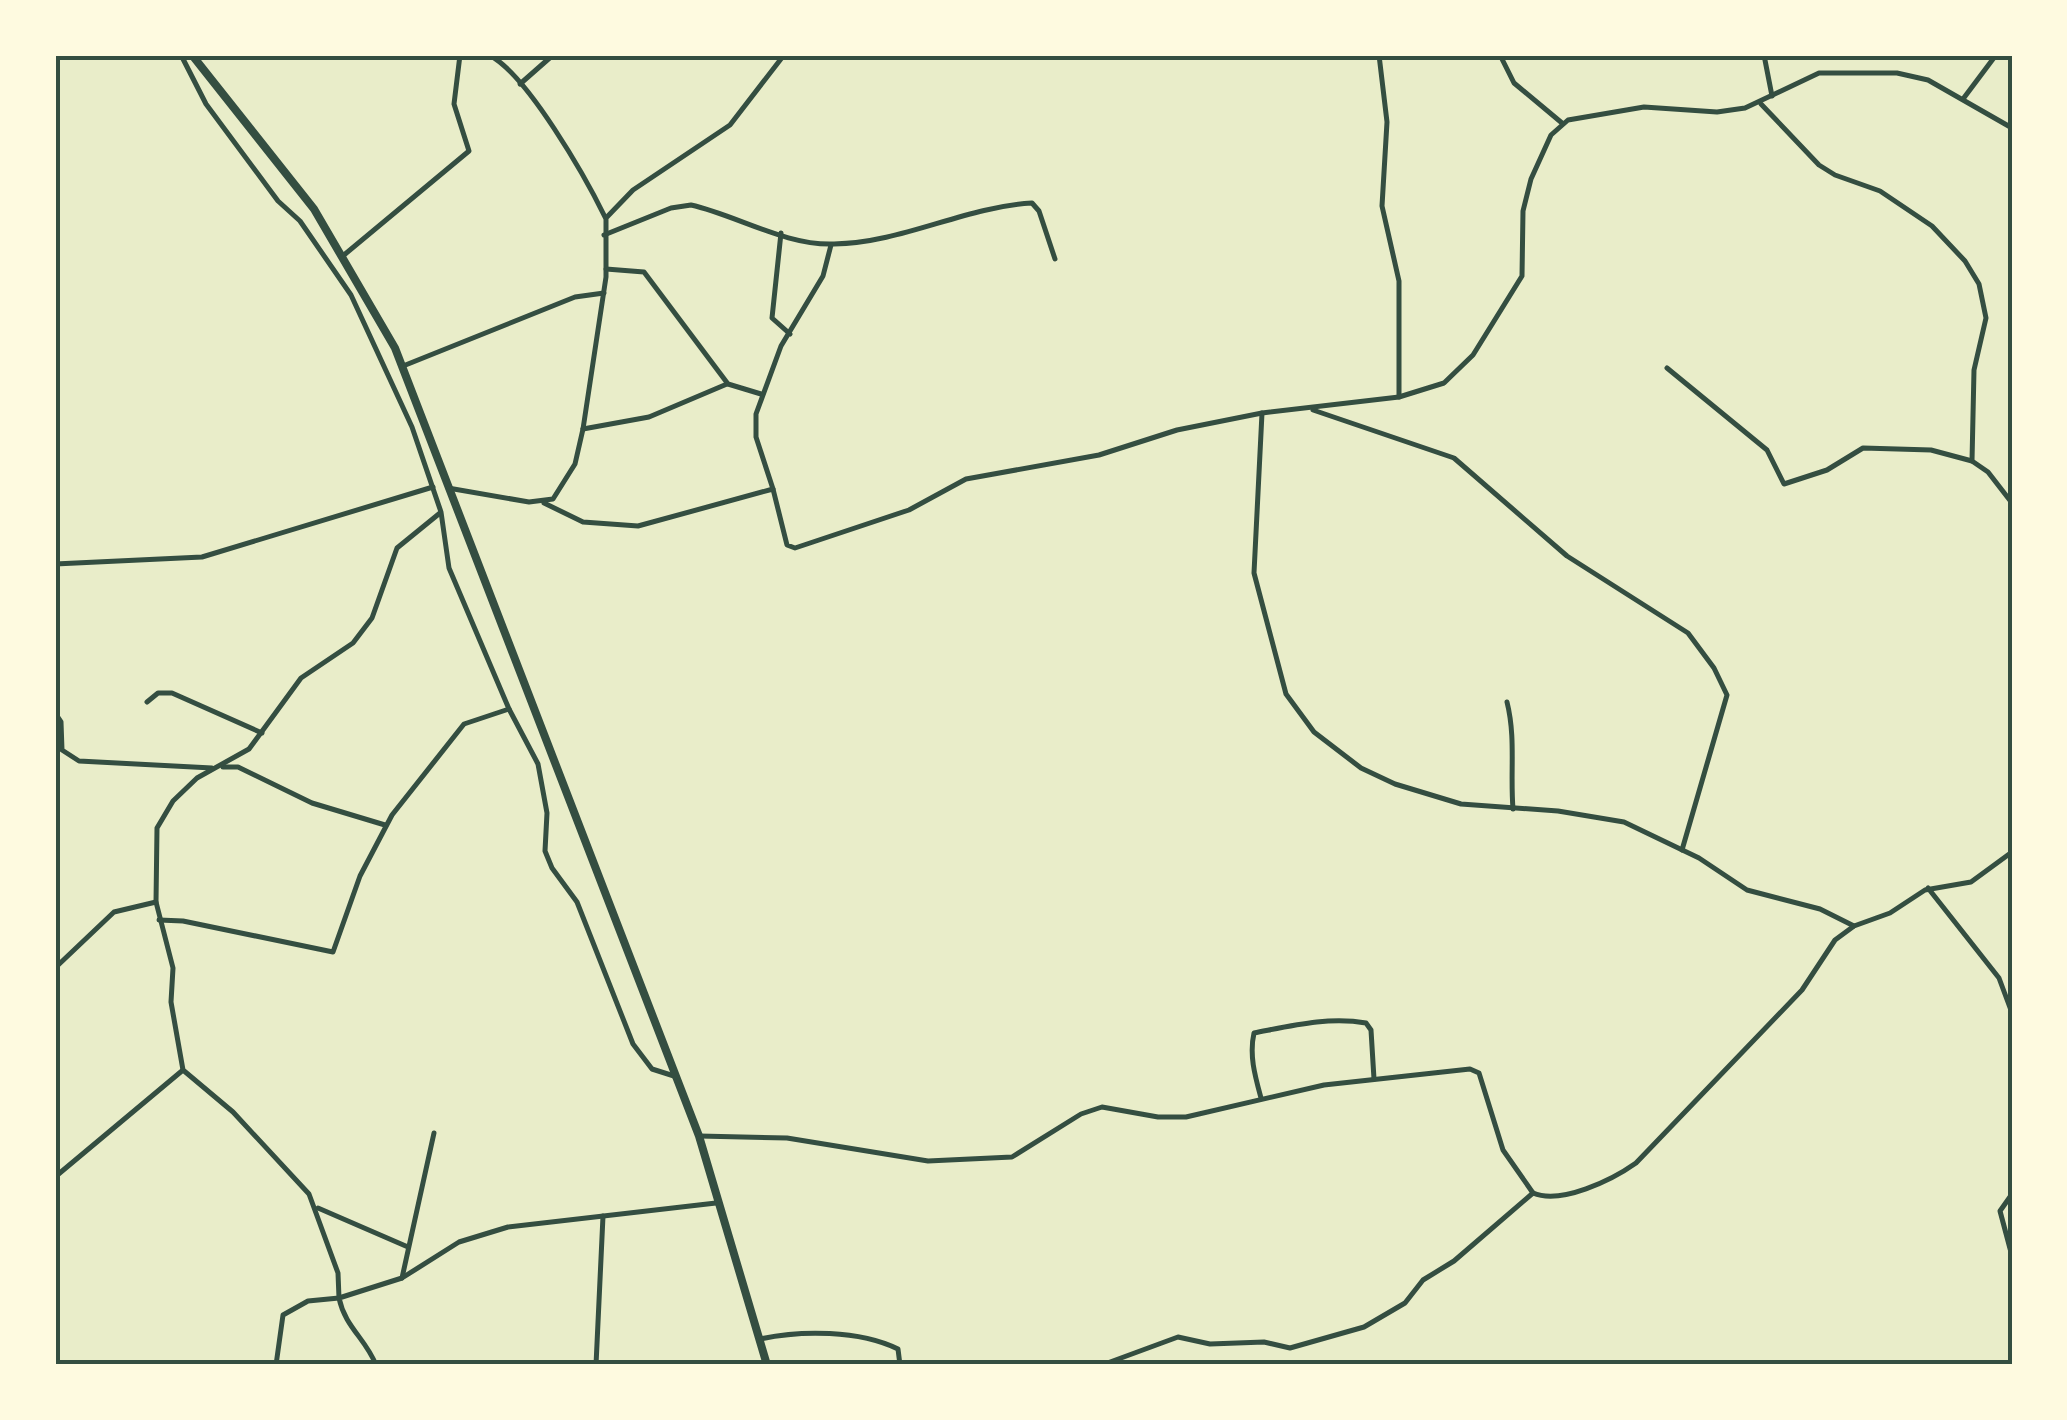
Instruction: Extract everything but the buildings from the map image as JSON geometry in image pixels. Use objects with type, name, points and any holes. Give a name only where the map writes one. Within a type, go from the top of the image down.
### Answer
[{"type":"highway","points":[[192,55],[314,209],[344,255],[402,366],[699,1136],[716,1204],[767,1365]]},
{"type":"street","points":[[181,55],[206,104],[278,201],[300,221],[350,296],[412,427],[441,512],[449,568],[509,709],[538,764],[546,814],[546,851],[552,868],[577,902],[633,1044],[652,1069],[674,1076]]},
{"type":"street","points":[[344,255],[469,151],[454,104],[460,55]]},
{"type":"street","points":[[489,55],[544,114],[606,218]]},
{"type":"street","points":[[520,84],[553,55]]},
{"type":"street","points":[[544,503],[553,498],[575,464],[584,429],[604,294],[606,218],[633,190],[730,125],[784,55]]},
{"type":"street","points":[[1379,55],[1388,122],[1382,206],[1399,281],[1399,398]]},
{"type":"street","points":[[1500,55],[1514,83],[1562,123]]},
{"type":"street","points":[[1764,55],[1772,96]]},
{"type":"street","points":[[1964,99],[1996,55]]},
{"type":"street","points":[[831,245],[812,300],[790,334],[761,394],[756,437],[787,545],[796,548],[910,510],[966,478],[1099,455],[1178,430],[1262,413],[1399,398],[1444,383],[1459,373],[1517,285],[1526,258],[1523,211],[1530,178],[1562,123],[1612,109],[1672,107],[1717,112],[1760,104],[1819,73],[1897,73],[1928,80],[2012,128]]},
{"type":"street","points":[[1760,104],[1835,176],[1880,191],[1932,226],[1956,250],[1979,284],[1986,318],[1974,370],[1972,461]]},
{"type":"street","points":[[604,234],[671,208],[691,205],[831,245],[876,239],[990,206],[1032,204],[1039,211],[1054,259]]},
{"type":"street","points":[[782,233],[772,318],[790,334]]},
{"type":"street","points":[[606,269],[644,272],[728,384],[761,394]]},
{"type":"street","points":[[402,366],[575,298],[604,294]]},
{"type":"street","points":[[1668,368],[1767,450],[1784,484],[1828,470],[1862,448],[1931,450],[1972,461],[2012,503]]},
{"type":"street","points":[[584,429],[650,417],[728,384]]},
{"type":"street","points":[[1310,409],[1448,453],[1567,556],[1698,642],[1727,696],[1682,850]]},
{"type":"street","points":[[1262,413],[1254,573],[1286,694],[1314,732],[1372,774],[1461,804],[1603,817],[1640,828],[1660,843],[1682,850],[1759,895],[1820,909],[1854,926]]},
{"type":"street","points":[[55,564],[202,558],[432,487]]},
{"type":"street","points":[[448,488],[544,503],[584,522],[638,526],[773,489]]},
{"type":"street","points":[[376,1365],[363,1341],[346,1324],[338,1273],[318,1208],[292,1172],[233,1112],[184,1070],[172,1013],[173,968],[159,920],[153,869],[161,817],[184,789],[213,768],[240,756],[262,733],[300,678],[353,643],[367,626],[392,554],[416,529],[441,512]]},
{"type":"street","points":[[146,702],[158,692],[172,693],[262,733]]},
{"type":"street","points":[[1508,702],[1515,728],[1510,764],[1513,808]]},
{"type":"street","points":[[159,920],[183,921],[333,952],[349,901],[385,825],[464,724],[509,709]]},
{"type":"street","points":[[55,713],[61,722],[62,750],[78,761],[238,767],[312,803],[385,825]]},
{"type":"street","points":[[699,1136],[787,1138],[928,1161],[1012,1157],[1081,1114],[1102,1106],[1168,1118],[1374,1079],[1475,1070],[1503,1150],[1532,1193],[1546,1197],[1568,1193],[1621,1174],[1636,1163],[1802,990],[1835,940],[1854,926],[1890,913],[1928,888],[1971,882],[2012,852]]},
{"type":"street","points":[[1928,888],[2000,978],[2012,1014]]},
{"type":"street","points":[[55,968],[114,912],[156,902]]},
{"type":"street","points":[[1262,1098],[1253,1066],[1252,1038],[1254,1033],[1281,1026],[1340,1020],[1366,1024],[1372,1030],[1374,1079]]},
{"type":"street","points":[[55,1177],[184,1070]]},
{"type":"street","points":[[402,1278],[434,1133]]},
{"type":"street","points":[[1102,1365],[1178,1337],[1210,1344],[1264,1342],[1290,1348],[1364,1327],[1405,1302],[1423,1280],[1454,1261],[1532,1193]]},
{"type":"street","points":[[2012,1194],[2000,1211],[2012,1256]]},
{"type":"street","points":[[276,1365],[283,1315],[308,1301],[339,1298],[402,1278],[459,1242],[532,1223],[716,1204]]},
{"type":"street","points":[[318,1208],[408,1247]]},
{"type":"street","points":[[596,1365],[603,1216]]},
{"type":"street","points":[[759,1339],[829,1334],[880,1342],[898,1349],[900,1365]]}]
